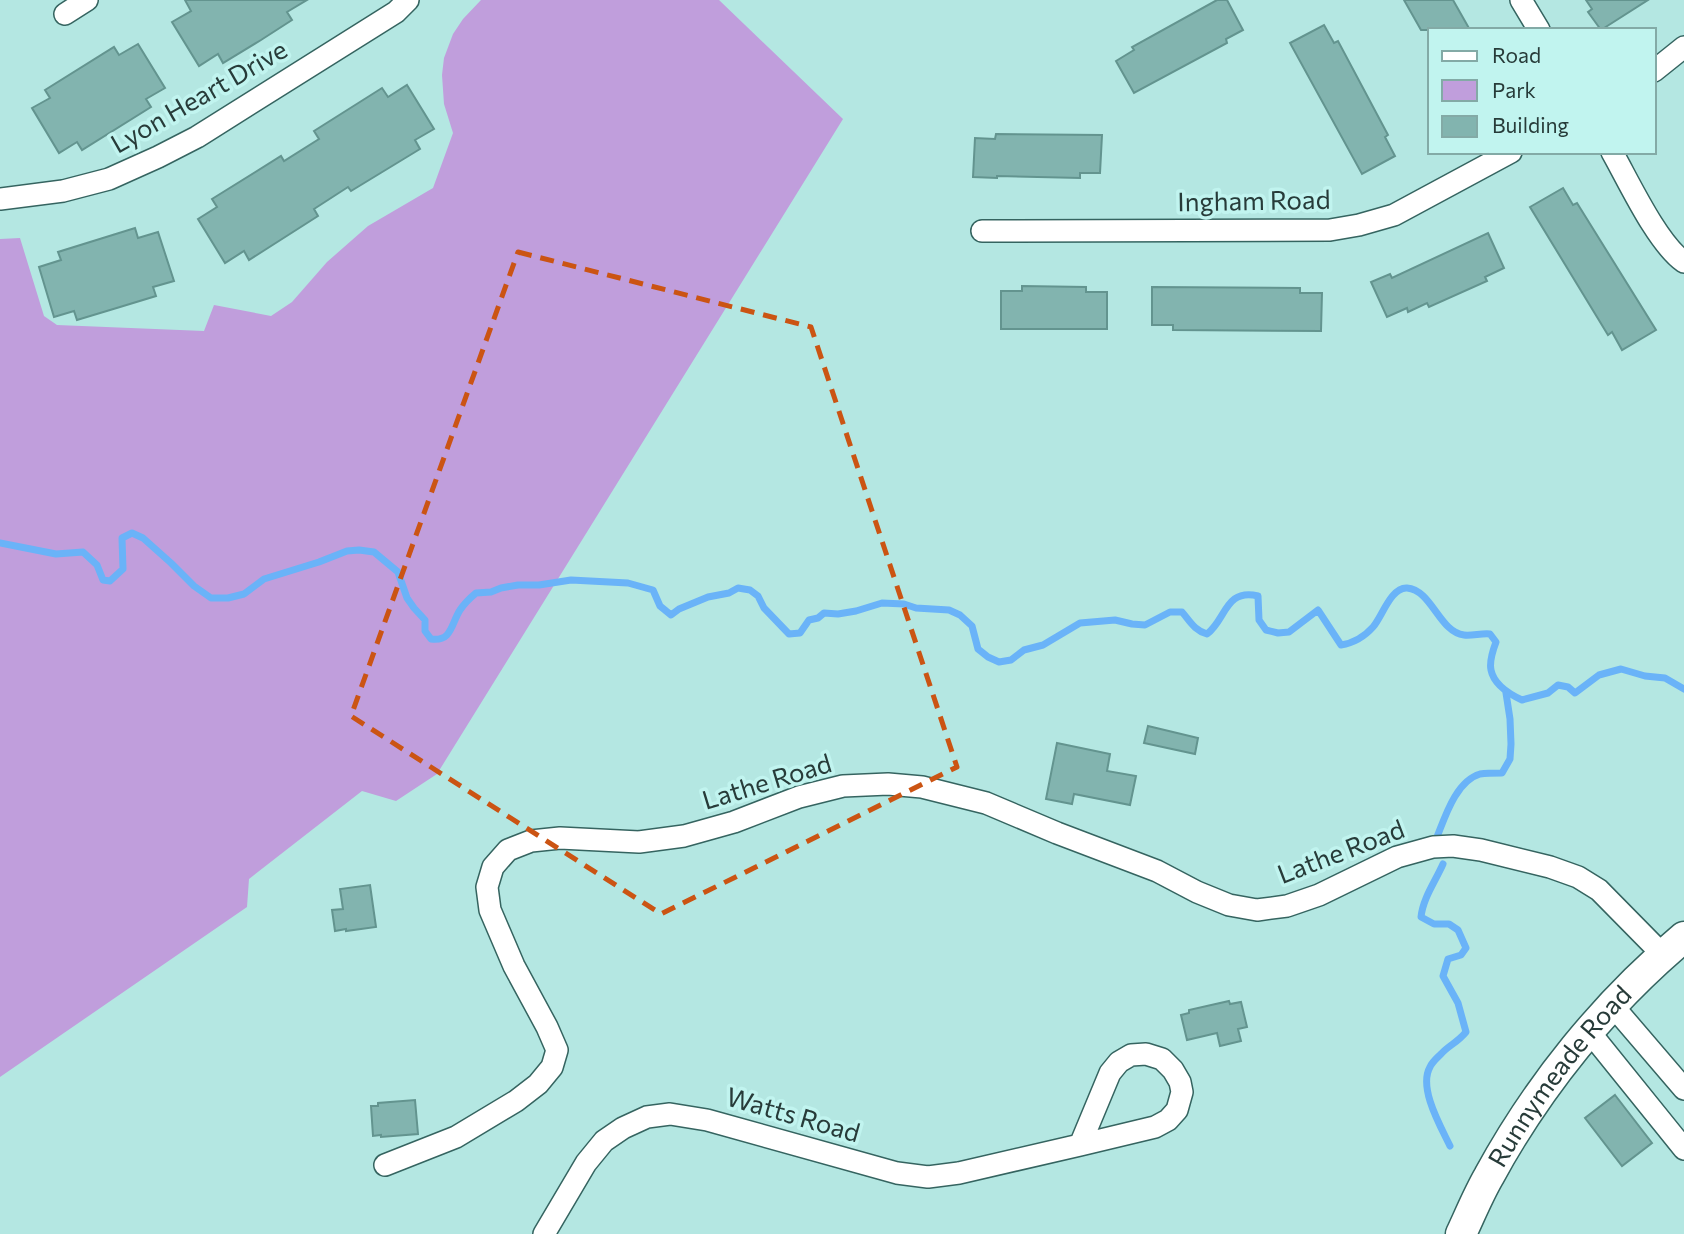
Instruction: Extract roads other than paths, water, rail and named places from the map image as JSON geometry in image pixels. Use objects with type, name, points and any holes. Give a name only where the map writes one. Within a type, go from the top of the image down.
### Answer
[{"type":"street","points":[[65,14],[87,0]]},
{"type":"street","name":"Lyon Heart Drive","points":[[0,199],[63,191],[109,180],[158,157],[197,137],[396,12],[408,0]]},
{"type":"street","points":[[1521,0],[1538,28]]},
{"type":"street","points":[[1656,69],[1684,47]]},
{"type":"street","name":"Ingham Road","points":[[982,230],[1331,230],[1394,215],[1507,154]]},
{"type":"street","points":[[1613,154],[1659,235],[1684,262]]},
{"type":"street","name":"Lathe Road","points":[[386,1165],[456,1138],[516,1101],[538,1084],[552,1067],[557,1050],[514,966],[490,910],[487,887],[494,867],[508,850],[531,841],[560,838],[639,842],[684,836],[734,822],[799,797],[843,786],[888,784],[922,787],[986,803],[1157,871],[1229,905],[1256,910],[1287,906],[1319,895],[1397,857],[1453,846],[1481,850],[1550,867],[1578,877],[1673,946]]},
{"type":"street","name":"Runnymeade Road","points":[[1461,1234],[1489,1176],[1522,1120],[1556,1072],[1588,1030],[1673,946]]},
{"type":"street","points":[[1613,1006],[1684,1089]]},
{"type":"street","points":[[1588,1030],[1684,1149]]},
{"type":"street","name":"Watts Road","points":[[544,1234],[586,1163],[604,1142],[623,1128],[647,1118],[670,1115],[707,1120],[897,1173],[928,1177],[959,1173],[1155,1128],[1177,1110],[1182,1093],[1180,1082],[1173,1070],[1162,1059],[1146,1054],[1132,1055],[1119,1062],[1110,1073],[1080,1145]]},
{"type":"waterway","points":[[0,543],[56,554],[83,552],[97,565],[103,580],[110,581],[123,569],[122,538],[132,533],[143,538],[194,586],[211,598],[244,594],[264,579],[347,551],[374,552],[398,572],[407,598],[425,620],[425,631],[431,639],[447,635],[460,610],[476,593],[518,585],[571,580],[628,583],[653,590],[660,606],[671,615],[708,597],[729,593],[738,588],[750,590],[789,634],[800,633],[809,620],[824,613],[856,611],[882,603],[904,604],[916,608],[949,610],[960,615],[972,626],[978,649],[999,662],[1011,660],[1024,650],[1043,645],[1080,623],[1115,620],[1145,625],[1170,612],[1182,612],[1195,628],[1207,634],[1232,601],[1247,595],[1258,596],[1259,620],[1266,630],[1289,632],[1318,610],[1341,645],[1355,641],[1373,627],[1396,592],[1407,588],[1416,590],[1423,596],[1455,632],[1464,635],[1490,634],[1496,642],[1491,663],[1495,680],[1522,700],[1548,693],[1558,685],[1568,687],[1575,693],[1599,675],[1621,669],[1665,678],[1684,689]]},
{"type":"waterway","points":[[1437,837],[1452,801],[1464,784],[1480,774],[1502,773],[1510,759],[1510,719],[1506,693]]},
{"type":"waterway","points":[[1443,864],[1427,897],[1421,917],[1434,924],[1449,924],[1458,930],[1466,948],[1461,955],[1448,959],[1443,976],[1458,1003],[1466,1032],[1433,1062],[1427,1076],[1432,1107],[1450,1146]]}]
